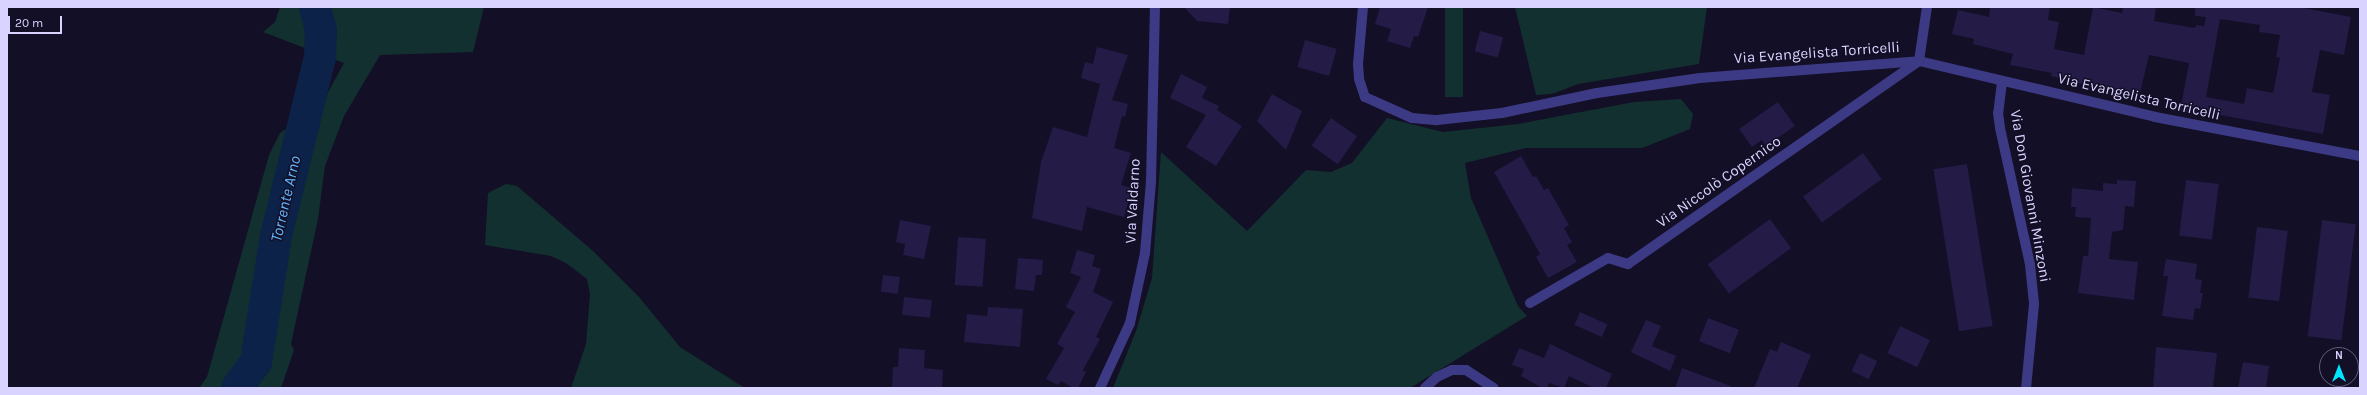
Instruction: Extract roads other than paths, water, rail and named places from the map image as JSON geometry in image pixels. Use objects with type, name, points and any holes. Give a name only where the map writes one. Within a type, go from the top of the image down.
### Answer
[{"type":"street","name":"Via Valdarno","points":[[1100,388],[1130,323],[1145,253],[1151,181],[1155,7]]},
{"type":"street","name":"Via Evangelista Torricelli","points":[[1363,7],[1358,64],[1359,80],[1365,97],[1412,118],[1437,120],[1502,113],[1597,93],[1700,78],[1919,61],[2002,82],[2244,136],[2360,156]]},
{"type":"street","points":[[1919,61],[1928,7]]},
{"type":"street","name":"Via Niccolò Copernico","points":[[1530,303],[1608,258],[1628,264],[1919,61]]},
{"type":"street","name":"Via Don Giovanni Minzoni","points":[[2002,82],[1998,112],[2000,128],[2030,265],[2034,304],[2026,388]]},
{"type":"street","points":[[1425,388],[1437,377],[1452,370],[1466,370],[1494,388]]},
{"type":"waterway","name":"Torrente Arno","points":[[237,388],[256,362],[276,236],[320,57],[321,31],[315,7]]}]
